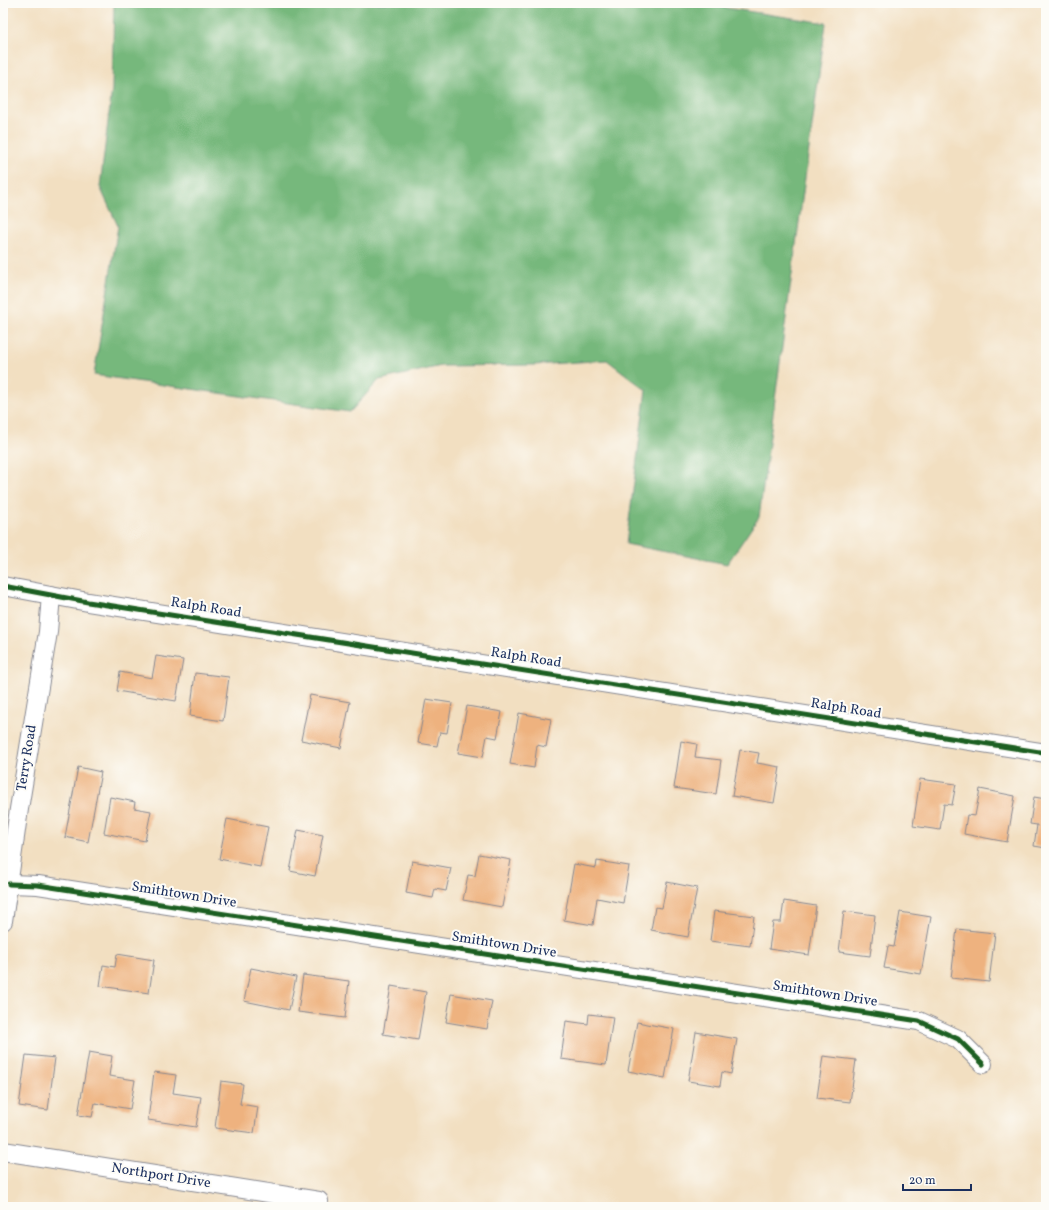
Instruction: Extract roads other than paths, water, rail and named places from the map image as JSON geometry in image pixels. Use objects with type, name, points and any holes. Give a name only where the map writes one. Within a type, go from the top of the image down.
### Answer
[{"type":"street","name":"Ralph Road","points":[[3,586],[88,602],[1046,753]]},
{"type":"street","name":"Terry Road","points":[[3,921],[19,808],[48,632],[51,595]]},
{"type":"street","name":"Smithtown Drive","points":[[9,884],[38,885],[919,1021],[958,1039],[983,1064]]},
{"type":"street","name":"Northport Drive","points":[[3,1151],[319,1201]]}]
